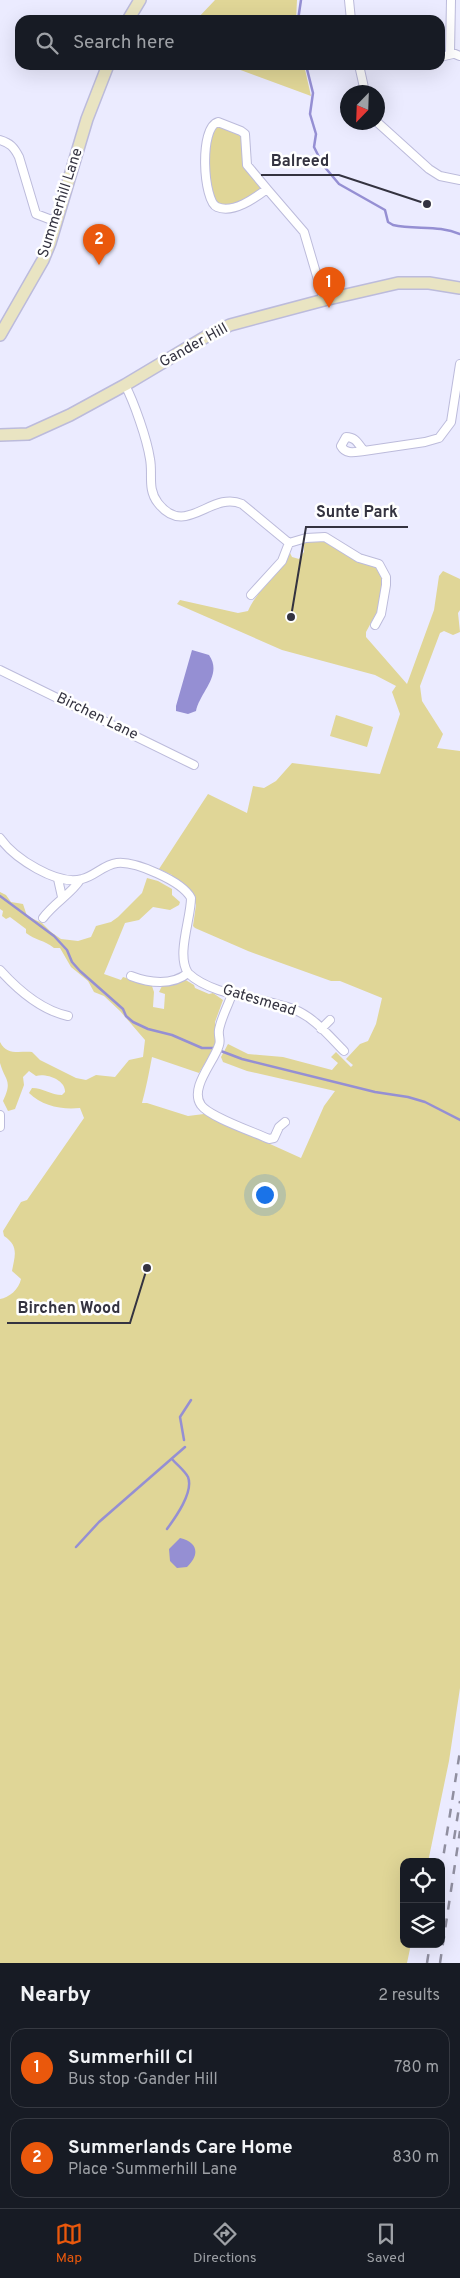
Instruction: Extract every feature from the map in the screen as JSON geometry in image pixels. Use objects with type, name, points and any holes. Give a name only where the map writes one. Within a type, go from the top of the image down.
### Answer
[{"type":"street","points":[[131,15],[140,0]]},
{"type":"street","points":[[349,0],[350,15]]},
{"type":"street","points":[[451,0],[450,52],[456,55]]},
{"type":"street","name":"Summerhill Lane","points":[[0,335],[43,260],[57,222],[87,119],[106,70]]},
{"type":"street","points":[[360,70],[363,85]]},
{"type":"street","points":[[267,189],[246,204],[223,208],[214,205],[209,193],[204,152],[209,132],[214,123],[222,123],[245,134],[247,165],[304,232],[324,300]]},
{"type":"street","points":[[385,129],[429,169],[444,178],[460,180]]},
{"type":"street","points":[[0,140],[8,142],[15,148],[19,156],[36,214],[57,222]]},
{"type":"street","name":"Gander Hill","points":[[0,435],[28,434],[39,430],[125,385],[207,336],[230,325],[398,283],[429,283],[460,288]]},
{"type":"street","points":[[364,451],[425,442],[439,438],[451,422],[460,364]]},
{"type":"street","points":[[125,385],[148,450],[151,491],[159,505],[172,514],[183,518],[223,501],[235,501],[289,543]]},
{"type":"street","points":[[289,543],[306,538],[325,537],[359,558],[379,564],[386,577],[386,585],[381,614],[375,625]]},
{"type":"street","points":[[251,595],[282,561],[289,543]]},
{"type":"street","name":"Birchen Lane","points":[[0,670],[194,765]]},
{"type":"street","points":[[0,838],[5,845],[19,856],[58,879],[80,880]]},
{"type":"street","points":[[43,918],[80,880],[103,867],[126,863],[154,872],[183,888],[191,898],[183,955],[184,968],[188,973],[172,982],[146,981],[131,976]]},
{"type":"street","points":[[58,879],[62,897]]},
{"type":"street","points":[[0,970],[44,1007],[53,1013],[68,1016]]},
{"type":"street","name":"Gatesmead","points":[[188,973],[194,978],[232,994],[293,1009],[310,1019],[344,1051]]},
{"type":"street","points":[[232,994],[219,1028],[220,1044],[200,1082],[197,1094],[202,1106],[211,1113],[269,1139],[274,1138],[279,1126],[285,1122]]},
{"type":"street","points":[[321,1029],[330,1020]]},
{"type":"street","points":[[0,1115],[0,1128]]},
{"type":"shaded area","points":[[215,0],[297,0],[296,15],[201,15]]},
{"type":"shaded area","points":[[241,70],[305,70],[311,96]]},
{"type":"shaded area","points":[[219,126],[242,135],[245,142],[243,165],[260,186],[261,190],[246,201],[225,206],[218,204],[212,198],[206,151],[213,128]]},
{"type":"shaded area","points":[[323,540],[362,563],[374,565],[379,569],[384,582],[379,608],[366,632],[366,637],[407,684],[434,610],[439,576],[443,571],[460,579],[460,610],[458,613],[460,632],[453,635],[444,631],[440,633],[420,686],[422,701],[443,734],[437,748],[460,751],[460,1688],[449,1761],[429,1858],[400,1858],[400,1948],[410,1948],[407,1963],[0,1963],[0,1299],[7,1297],[13,1292],[21,1279],[12,1271],[15,1251],[12,1243],[4,1236],[3,1231],[21,1202],[27,1200],[84,1118],[80,1108],[66,1108],[46,1104],[29,1093],[32,1088],[62,1095],[65,1092],[62,1084],[55,1078],[36,1076],[29,1071],[23,1077],[24,1085],[15,1109],[8,1111],[3,1101],[8,1084],[0,1063],[0,1042],[10,1051],[32,1052],[40,1060],[76,1078],[86,1080],[96,1075],[115,1077],[129,1060],[143,1057],[145,1040],[120,1011],[104,996],[94,992],[88,981],[71,967],[60,948],[54,948],[29,935],[26,933],[26,929],[10,917],[6,919],[2,916],[0,892],[6,895],[11,902],[23,904],[27,916],[42,923],[61,939],[78,941],[91,937],[96,926],[111,922],[118,917],[142,893],[147,878],[158,881],[172,889],[172,895],[180,902],[179,905],[170,910],[153,907],[139,920],[125,923],[104,974],[121,980],[123,977],[152,986],[154,992],[153,1007],[164,1009],[165,994],[159,992],[163,984],[174,984],[184,979],[194,985],[195,988],[209,994],[213,993],[223,1000],[215,1022],[216,1046],[199,1073],[152,1057],[142,1103],[188,1116],[204,1114],[301,1158],[324,1106],[335,1091],[247,1071],[223,1062],[221,1057],[228,1044],[248,1054],[283,1057],[332,1070],[338,1063],[331,1057],[336,1052],[351,1067],[353,1065],[346,1059],[360,1044],[368,1041],[376,1024],[382,998],[340,981],[331,981],[248,951],[195,928],[193,926],[196,905],[191,890],[171,877],[172,875],[159,869],[208,794],[247,813],[253,786],[264,788],[276,781],[292,763],[380,774],[400,714],[392,692],[396,686],[398,687],[375,675],[282,650],[177,604],[180,600],[238,613],[248,611],[257,596],[281,568],[290,553],[292,557],[299,559],[304,552],[304,542]]},
{"type":"shaded area","points":[[192,650],[209,655],[213,662],[213,670],[196,711],[188,714],[176,711],[176,706]]},
{"type":"shaded area","points":[[336,715],[373,727],[367,747],[330,736]]},
{"type":"shaded area","points":[[180,1538],[194,1546],[195,1554],[187,1567],[177,1568],[170,1561],[169,1549]]},
{"type":"waterway","points":[[299,15],[301,0]]},
{"type":"waterway","points":[[307,70],[313,93],[310,114],[316,134],[314,147],[323,165],[339,184],[385,210],[388,222],[393,225],[452,231],[460,234]]},
{"type":"waterway","points":[[0,896],[54,936],[67,950],[72,962],[80,971],[123,1009],[126,1016],[133,1022],[148,1029],[172,1035],[202,1048],[213,1048],[242,1059],[375,1092],[408,1097],[425,1102],[460,1120]]},
{"type":"waterway","points":[[184,1440],[180,1417],[191,1400]]},
{"type":"waterway","points":[[76,1547],[99,1522],[185,1447]]},
{"type":"waterway","points":[[167,1529],[183,1505],[189,1483],[186,1474],[172,1459]]},
{"type":"railway","points":[[443,1858],[460,1751]]},
{"type":"railway","points":[[454,1839],[460,1801]]},
{"type":"railway","points":[[440,1963],[460,1831]]},
{"type":"railway","points":[[427,1963],[429,1948]]},
{"type":"place","name":"Balreed","points":[[427,204]]},
{"type":"place","name":"Summerlands Care Home","points":[[99,265]]},
{"type":"place","name":"Summerhill Cl","points":[[329,308]]},
{"type":"place","name":"Sunte Park","points":[[291,617]]},
{"type":"place","name":"Birchen Wood","points":[[147,1268]]}]
